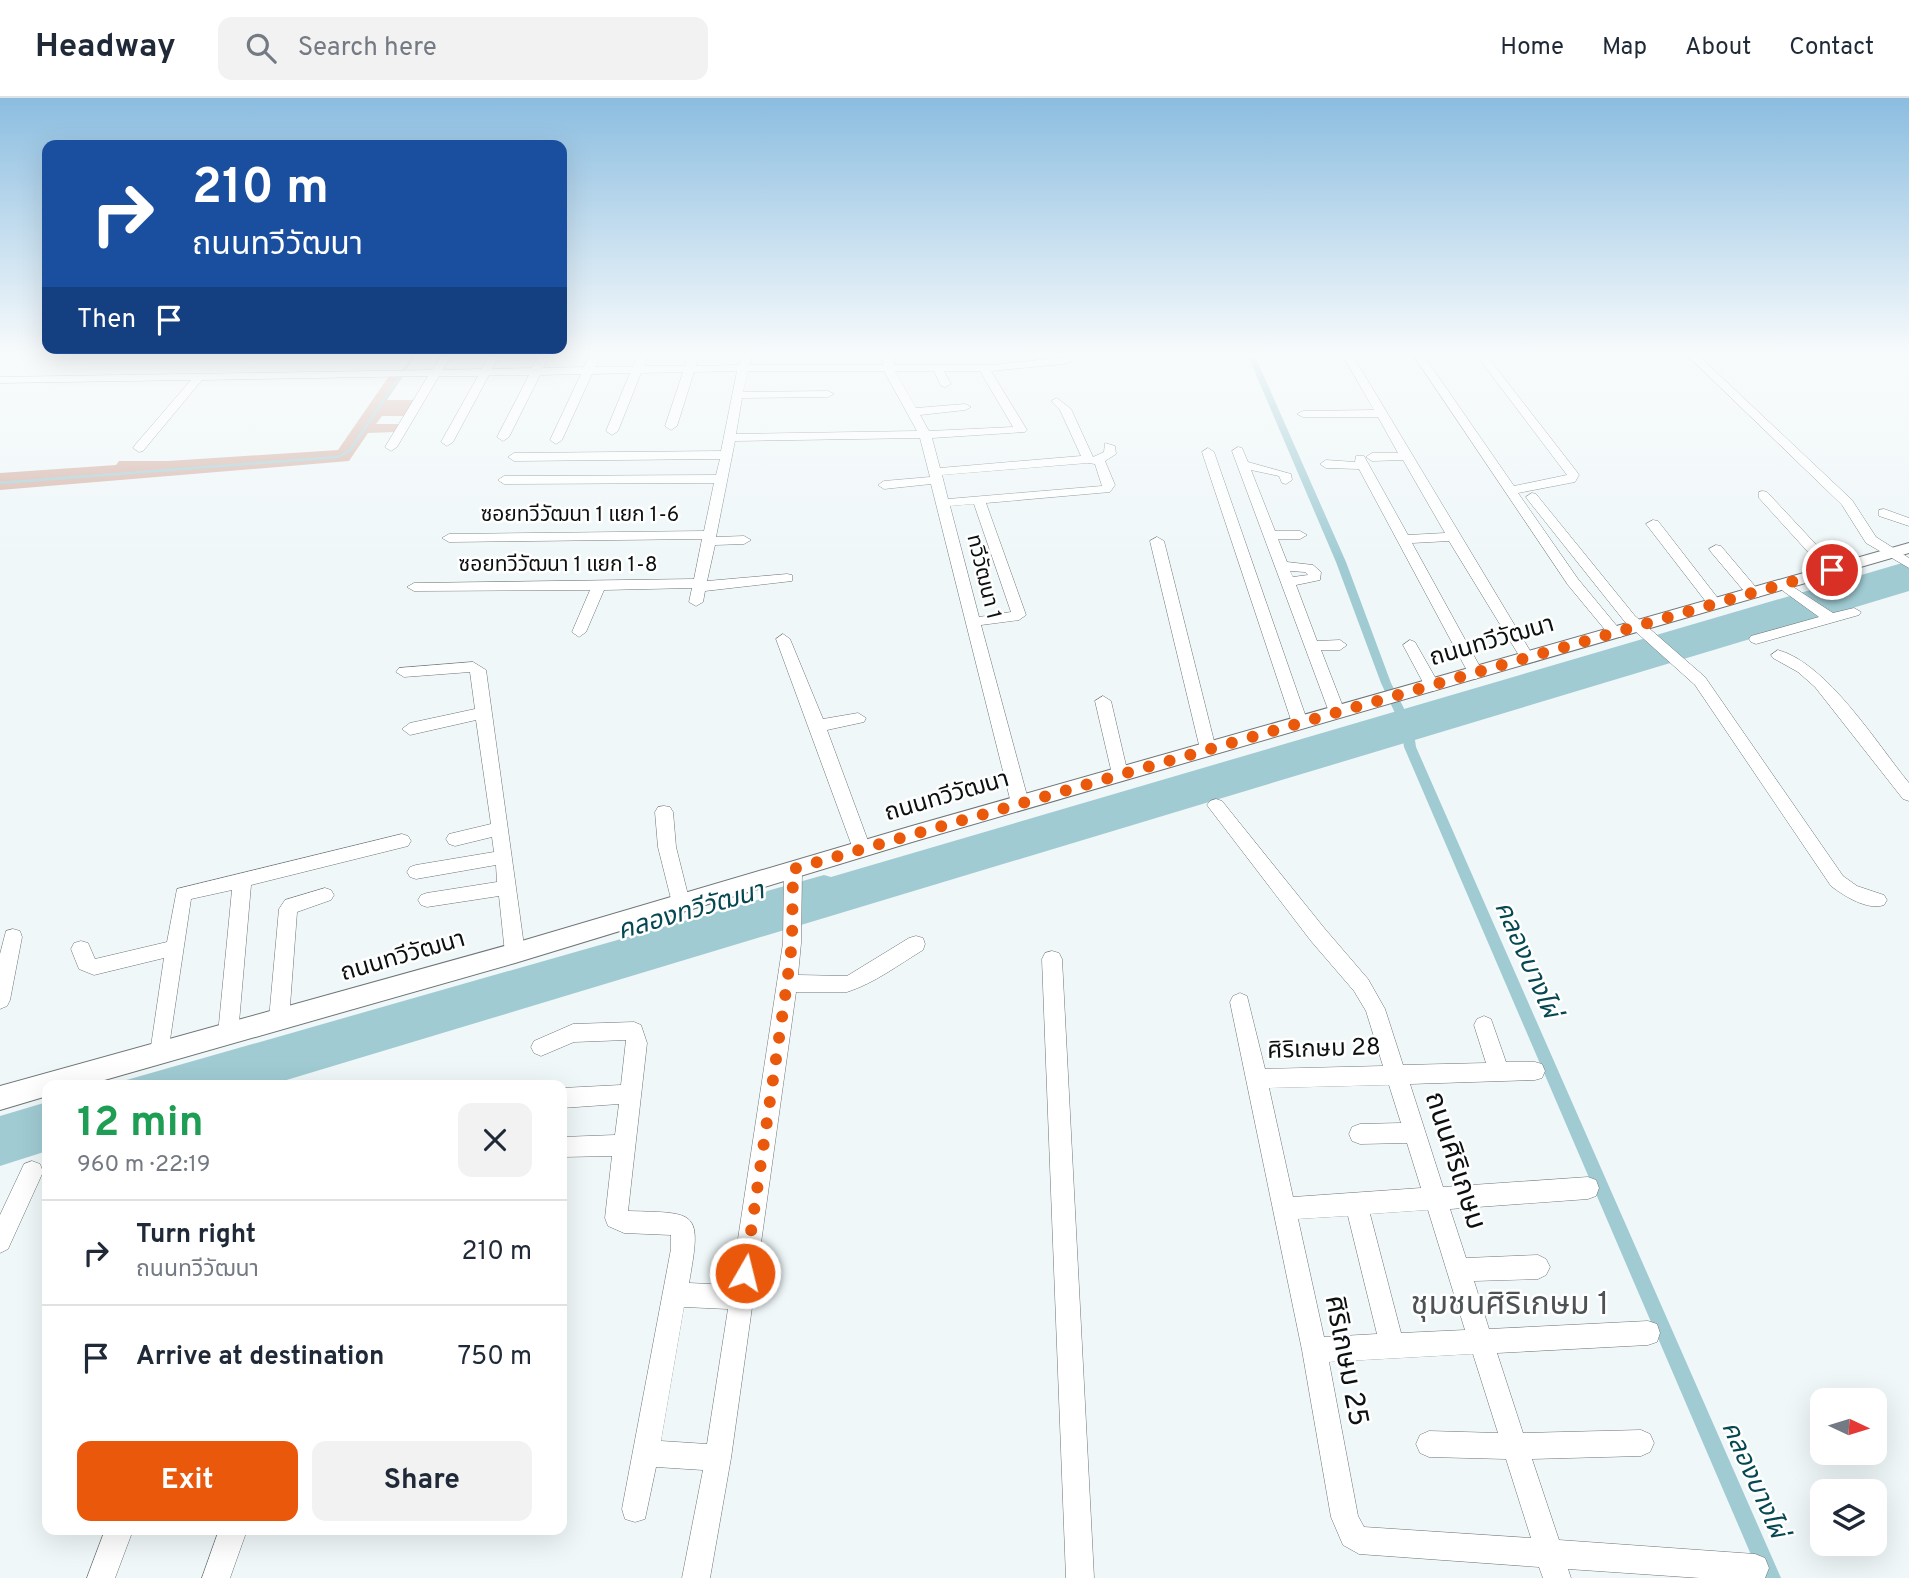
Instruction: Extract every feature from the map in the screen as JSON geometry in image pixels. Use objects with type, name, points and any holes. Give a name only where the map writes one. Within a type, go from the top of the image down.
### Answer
[{"type":"main road","name":"ถนนทวีวัฒนา","points":[[64,1080],[515,953],[681,903],[794,877],[862,849],[1715,604],[1789,588],[1832,570],[1909,548]]},
{"type":"main road","name":"ถนนทวีวัฒนา","points":[[0,1098],[42,1086]]},
{"type":"street","points":[[139,448],[159,425]]},
{"type":"street","points":[[391,447],[404,425]]},
{"type":"street","points":[[447,442],[456,425]]},
{"type":"street","points":[[503,437],[509,425]]},
{"type":"street","points":[[556,440],[563,425]]},
{"type":"street","points":[[612,431],[614,425]]},
{"type":"street","points":[[699,591],[732,425]]},
{"type":"street","name":"ทวีวัฒนา 1","points":[[920,425],[936,476],[1020,803]]},
{"type":"street","points":[[730,438],[1024,431],[1020,425]]},
{"type":"street","points":[[943,503],[1106,489],[1107,480],[1074,425]]},
{"type":"street","points":[[1389,425],[1528,659]]},
{"type":"street","points":[[1467,425],[1573,583],[1585,615],[1611,635]]},
{"type":"street","points":[[1512,489],[1571,479],[1573,475],[1535,425]]},
{"type":"street","points":[[1765,425],[1847,503],[1871,540],[1889,554],[1909,564]]},
{"type":"street","points":[[884,485],[936,476],[1093,460],[1110,454],[1109,446]]},
{"type":"street","points":[[1208,452],[1300,723]]},
{"type":"street","points":[[514,457],[726,455]]},
{"type":"street","points":[[1326,464],[1408,456]]},
{"type":"street","points":[[1286,480],[1285,474],[1241,458],[1337,712]]},
{"type":"street","points":[[1366,461],[1476,674]]},
{"type":"street","points":[[504,480],[722,479]]},
{"type":"street","points":[[1763,495],[1832,570]]},
{"type":"street","points":[[1532,497],[1637,627],[1693,674],[1720,708],[1837,881],[1851,891],[1878,900]]},
{"type":"street","points":[[973,622],[1018,615],[979,500]]},
{"type":"street","points":[[1884,513],[1909,522]]},
{"type":"street","points":[[1653,524],[1715,604]]},
{"type":"street","points":[[1270,535],[1300,535]]},
{"type":"street","points":[[1404,539],[1441,539],[1453,535]]},
{"type":"street","name":"ซอยทวีวัฒนา 1 แยก 1-6","points":[[449,538],[744,540]]},
{"type":"street","points":[[1157,541],[1208,749]]},
{"type":"street","points":[[1716,549],[1754,594]]},
{"type":"street","points":[[1281,566],[1308,568],[1314,572],[1315,577],[1311,581],[1287,582]]},
{"type":"street","name":"ซอยทวีวัฒนา 1 แยก 1-8","points":[[414,587],[599,586],[699,591],[752,580],[787,578]]},
{"type":"street","points":[[579,632],[599,586]]},
{"type":"street","points":[[1789,588],[1830,619]]},
{"type":"street","points":[[1756,639],[1854,612]]},
{"type":"street","points":[[783,639],[818,726],[862,849]]},
{"type":"street","points":[[1310,646],[1340,645]]},
{"type":"street","points":[[1410,645],[1432,686]]},
{"type":"street","points":[[1777,655],[1803,668],[1821,682],[1909,795]]},
{"type":"street","points":[[404,672],[473,667],[478,670],[515,953]]},
{"type":"street","points":[[1103,701],[1120,774]]},
{"type":"street","points":[[410,729],[483,713]]},
{"type":"street","points":[[818,726],[858,718]]},
{"type":"street","name":"ถนนศิริเกษม","points":[[1216,805],[1368,996],[1554,1566]]},
{"type":"street","points":[[664,812],[667,846],[681,903]]},
{"type":"street","points":[[455,838],[500,829]]},
{"type":"street","points":[[160,1053],[173,948],[183,894],[402,841]]},
{"type":"street","points":[[416,872],[503,857]]},
{"type":"street","points":[[696,1578],[718,1458],[787,983],[792,943],[794,877]]},
{"type":"street","points":[[228,1034],[242,880]]},
{"type":"street","points":[[427,900],[506,888]]},
{"type":"street","points":[[279,1019],[288,909],[292,905],[325,895]]},
{"type":"street","points":[[0,1000],[13,937]]},
{"type":"street","points":[[787,983],[847,984],[860,979],[916,944]]},
{"type":"street","points":[[81,948],[86,963],[94,967],[173,948]]},
{"type":"street","points":[[1052,958],[1080,1578]]},
{"type":"street","name":"ศิริเกษม 25","points":[[1240,1002],[1314,1350],[1345,1517],[1353,1535],[1359,1540],[1554,1566]]},
{"type":"street","points":[[1485,1025],[1499,1072]]},
{"type":"street","points":[[541,1047],[573,1033],[634,1031],[638,1043],[615,1218],[624,1222],[678,1224],[683,1229],[683,1249],[635,1509]]},
{"type":"street","name":"ศิริเกษม 28","points":[[1256,1079],[1535,1071]]},
{"type":"street","points":[[567,1098],[631,1094]]},
{"type":"street","points":[[1360,1135],[1413,1132]]},
{"type":"street","points":[[567,1147],[625,1145]]},
{"type":"street","points":[[0,1241],[32,1172]]},
{"type":"street","points":[[1283,1209],[1588,1188]]},
{"type":"street","points":[[1356,1205],[1392,1347]]},
{"type":"street","points":[[1457,1270],[1538,1267]]},
{"type":"street","points":[[674,1294],[741,1298]]},
{"type":"street","points":[[1314,1350],[1648,1333]]},
{"type":"street","points":[[1429,1444],[1515,1447],[1641,1443]]},
{"type":"street","points":[[645,1453],[718,1458]]},
{"type":"street","points":[[101,1578],[117,1535]]},
{"type":"street","points":[[216,1578],[231,1535]]},
{"type":"street","points":[[1554,1566],[1755,1568]]},
{"type":"shaded area","points":[[355,425],[400,425],[396,432],[368,433],[349,461],[0,490],[0,473],[116,465],[119,461],[168,461],[338,450]]},
{"type":"water","points":[[1909,561],[1909,591],[287,1080],[127,1080],[761,899],[767,891],[824,875],[831,877]]},
{"type":"water","points":[[42,1103],[42,1153],[0,1166],[0,1116]]},
{"type":"waterway","points":[[0,483],[338,457],[350,450],[367,425]]},
{"type":"waterway","name":"คลองบางไผ่","points":[[1281,425],[1341,562],[1386,683],[1407,726],[1410,747],[1771,1578]]},
{"type":"district","name":"ชุมชนศิริเกษม 1","points":[[1510,1306]]},
{"type":"route","points":[[745,1273],[792,943],[793,869],[1832,570]]},
{"type":"water label","name":"คลองทวีวัฒนา","points":[[691,912]]}]
